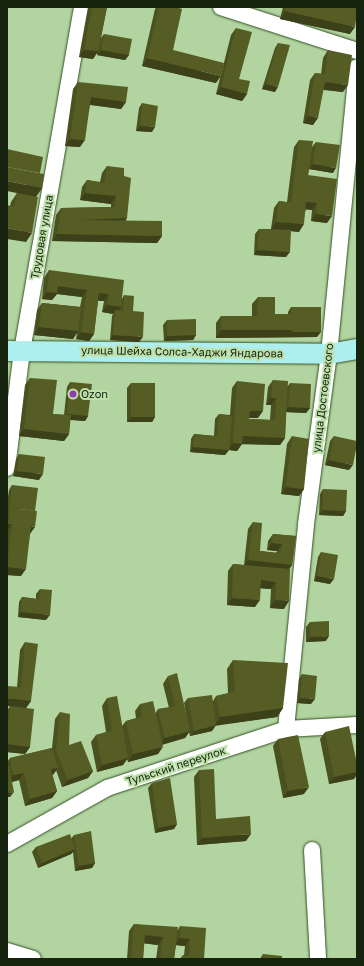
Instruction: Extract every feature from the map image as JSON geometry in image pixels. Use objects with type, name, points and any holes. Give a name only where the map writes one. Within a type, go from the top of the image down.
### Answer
[{"type":"main road","name":"улица Шейха Солса-Хаджи Яндарова","points":[[15,351],[329,354],[357,350]]},
{"type":"street","name":"Трудовая улица","points":[[7,468],[15,351],[82,7]]},
{"type":"street","points":[[221,7],[357,51]]},
{"type":"street","name":"улица Достоевского","points":[[286,729],[306,524],[329,354],[357,67]]},
{"type":"street","name":"Тульский переулок","points":[[7,844],[107,788],[286,729],[357,725]]},
{"type":"street","points":[[312,850],[318,959]]},
{"type":"street","points":[[7,951],[32,959]]},
{"type":"building","points":[[92,7],[107,7],[98,51],[84,50]]},
{"type":"building","points":[[159,7],[176,7],[182,9],[173,50],[224,63],[221,76],[147,58]]},
{"type":"building","points":[[286,7],[357,7],[355,27],[285,11]]},
{"type":"building","points":[[236,28],[252,32],[239,79],[250,81],[247,94],[221,87]]},
{"type":"building","points":[[104,34],[132,39],[129,55],[101,50]]},
{"type":"building","points":[[278,43],[290,45],[278,87],[266,84]]},
{"type":"building","points":[[328,50],[352,55],[348,85],[325,82],[318,118],[308,116],[315,73],[325,74]]},
{"type":"building","points":[[78,82],[128,87],[126,102],[91,97],[85,140],[70,139]]},
{"type":"building","points":[[142,103],[158,106],[155,127],[140,126]]},
{"type":"building","points":[[299,140],[313,141],[308,175],[337,179],[332,216],[316,214],[317,203],[306,202],[304,224],[276,222],[279,201],[291,203]]},
{"type":"building","points":[[316,142],[340,145],[336,168],[313,164]]},
{"type":"building","points":[[7,149],[43,157],[40,173],[7,167]]},
{"type":"building","points":[[107,166],[124,168],[124,176],[131,178],[127,218],[77,220],[162,221],[162,236],[57,234],[61,208],[115,207],[116,196],[85,193],[87,180],[104,183]]},
{"type":"building","points":[[7,167],[44,174],[42,188],[7,181]]},
{"type":"building","points":[[17,193],[38,197],[32,233],[7,228],[7,205],[14,207]]},
{"type":"building","points":[[259,229],[291,230],[290,252],[257,250]]},
{"type":"building","points":[[49,270],[124,280],[121,307],[107,305],[109,294],[99,293],[94,334],[81,332],[87,290],[58,286],[57,293],[47,292]]},
{"type":"building","points":[[124,295],[134,296],[133,311],[144,312],[143,337],[113,335],[115,310],[123,311]]},
{"type":"building","points":[[258,297],[275,297],[275,314],[293,314],[293,330],[221,330],[221,316],[257,316]]},
{"type":"building","points":[[42,303],[81,307],[78,331],[39,327]]},
{"type":"building","points":[[291,307],[321,307],[321,332],[291,332],[293,330],[293,314],[291,314]]},
{"type":"building","points":[[196,319],[196,335],[167,336],[167,320]]},
{"type":"building","points":[[30,378],[57,380],[53,414],[71,415],[69,434],[24,429]]},
{"type":"building","points":[[273,380],[288,381],[285,438],[243,436],[242,444],[233,443],[237,381],[265,384],[263,411],[250,411],[249,419],[275,420],[276,398],[271,398]]},
{"type":"building","points":[[70,382],[92,384],[88,416],[67,414]]},
{"type":"building","points":[[131,383],[155,383],[155,417],[131,417]]},
{"type":"building","points":[[290,383],[311,384],[310,408],[288,407]]},
{"type":"building","points":[[219,414],[232,416],[229,450],[193,447],[194,434],[217,436]]},
{"type":"building","points":[[292,436],[309,439],[304,489],[286,487]]},
{"type":"building","points":[[334,436],[357,441],[353,465],[329,460]]},
{"type":"building","points":[[19,454],[45,457],[43,474],[17,471]]},
{"type":"building","points":[[12,485],[38,488],[35,511],[10,508],[9,510]]},
{"type":"building","points":[[323,489],[347,490],[346,511],[323,510]]},
{"type":"building","points":[[10,508],[37,511],[35,527],[31,526],[26,569],[7,567],[12,524],[8,524]]},
{"type":"building","points":[[253,522],[262,523],[260,551],[280,553],[282,544],[272,543],[273,534],[296,536],[292,565],[248,560]]},
{"type":"building","points":[[321,552],[338,555],[334,579],[317,576]]},
{"type":"building","points":[[233,564],[290,569],[289,601],[275,600],[276,582],[261,580],[260,600],[232,598]]},
{"type":"building","points":[[40,589],[52,590],[50,615],[21,612],[22,597],[39,599]]},
{"type":"building","points":[[329,621],[329,636],[310,637],[310,622]]},
{"type":"building","points":[[25,642],[38,644],[31,701],[7,698],[7,686],[21,687]]},
{"type":"building","points":[[233,660],[288,663],[283,708],[220,717],[216,696],[235,692]]},
{"type":"building","points":[[177,673],[190,731],[165,738],[158,709],[175,706],[168,676]]},
{"type":"building","points":[[302,674],[317,676],[315,699],[300,698]]},
{"type":"building","points":[[212,695],[216,725],[194,731],[188,698]]},
{"type":"building","points":[[117,696],[128,758],[102,765],[96,735],[112,731],[107,698]]},
{"type":"building","points":[[153,701],[163,747],[133,754],[126,721],[142,717],[140,704]]},
{"type":"building","points":[[10,706],[34,709],[30,747],[7,744]]},
{"type":"building","points":[[60,712],[70,714],[69,745],[81,741],[93,771],[68,780],[56,750]]},
{"type":"building","points":[[349,726],[357,764],[357,772],[334,777],[325,732]]},
{"type":"building","points":[[298,735],[309,787],[288,791],[278,739]]},
{"type":"building","points":[[52,748],[58,768],[51,769],[57,791],[30,799],[24,773],[13,775],[10,758]]},
{"type":"building","points":[[7,766],[9,766],[14,792],[7,793]]},
{"type":"building","points":[[214,769],[216,819],[250,816],[251,834],[202,838],[199,770]]},
{"type":"building","points":[[170,778],[177,824],[158,828],[152,783]]},
{"type":"building","points":[[91,831],[95,863],[79,866],[74,835]]},
{"type":"building","points":[[70,834],[75,849],[42,863],[36,847]]},
{"type":"building","points":[[134,924],[178,927],[174,959],[160,959],[163,937],[145,935],[143,959],[131,959]]},
{"type":"building","points":[[180,926],[206,928],[204,959],[182,959],[183,955],[189,956],[190,939],[180,938]]},
{"type":"building","points":[[263,954],[282,956],[282,959],[263,959]]},
{"type":"place","name":"Ozon","points":[[73,394]]}]
